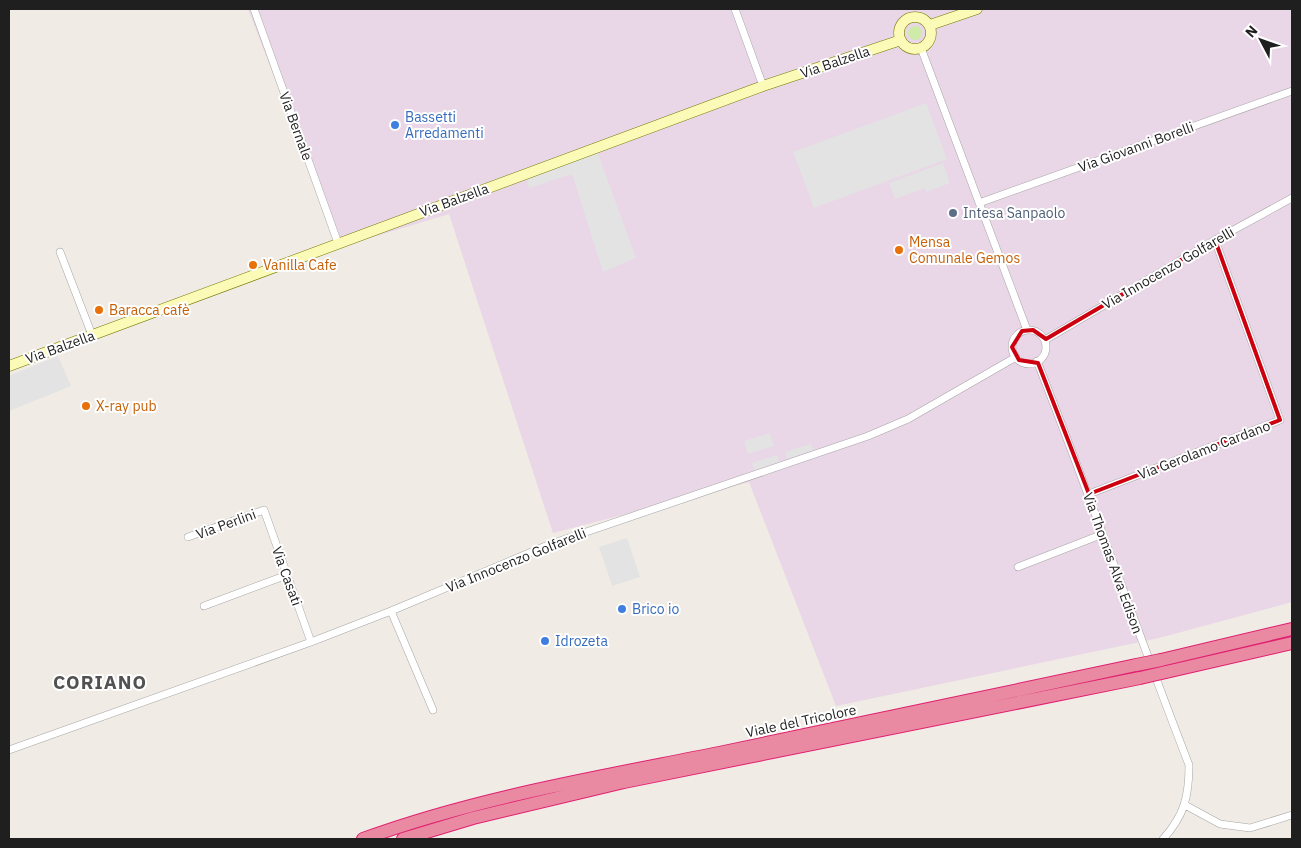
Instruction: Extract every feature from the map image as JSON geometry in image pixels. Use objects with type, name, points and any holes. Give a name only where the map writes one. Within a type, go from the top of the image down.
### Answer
[{"type":"highway","points":[[1248,638],[1272,628],[1292,623]]},
{"type":"highway","points":[[1248,638],[1292,629]]},
{"type":"highway","name":"Viale del Tricolore","points":[[403,839],[473,818],[624,782],[1161,660],[1248,638]]},
{"type":"highway","name":"Viale del Tricolore","points":[[825,736],[1140,678],[1292,645]]},
{"type":"highway","name":"Viale del Tricolore","points":[[363,839],[524,792],[803,741]]},
{"type":"street","name":"Via Bernale","points":[[254,9],[338,243]]},
{"type":"street","points":[[735,9],[763,86]]},
{"type":"street","points":[[930,25],[977,9]]},
{"type":"street","points":[[910,13],[922,18],[930,25],[932,30],[930,41],[921,48],[912,49],[907,47],[901,40],[899,35],[900,26],[910,13]]},
{"type":"street","name":"Via Balzella","points":[[9,366],[763,86],[901,40]]},
{"type":"street","points":[[921,48],[1027,330]]},
{"type":"street","name":"Via Giovanni Borelli","points":[[980,203],[1292,91]]},
{"type":"street","name":"Via Innocenzo Golfarelli","points":[[1044,340],[1215,240],[1292,198]]},
{"type":"street","name":"Via Gerolamo Cardano","points":[[1089,494],[1280,420],[1215,240]]},
{"type":"street","points":[[60,252],[92,335]]},
{"type":"street","points":[[1027,330],[1038,332],[1044,340],[1046,345],[1044,354],[1038,361],[1033,363],[1023,362],[1013,352],[1013,342],[1018,334],[1027,330]]},
{"type":"street","name":"Via Innocenzo Golfarelli","points":[[9,750],[311,642],[391,611],[548,545],[868,436],[908,419],[1016,357]]},
{"type":"street","name":"Via Thomas Alva Edison","points":[[1038,361],[1089,494],[1142,644],[1189,765],[1189,787],[1185,805]]},
{"type":"street","name":"Via Perlini","points":[[188,537],[264,510]]},
{"type":"street","name":"Via Casati","points":[[264,510],[311,642]]},
{"type":"street","points":[[1018,567],[1103,534]]},
{"type":"street","points":[[204,606],[287,575]]},
{"type":"street","points":[[391,611],[433,710]]},
{"type":"street","points":[[1163,839],[1174,826],[1185,805],[1220,824],[1250,828],[1292,815]]},
{"type":"highlighted area","points":[[1215,240],[1280,420],[1089,494],[1038,363],[1019,360],[1012,347],[1022,331],[1033,330],[1046,339]]},
{"type":"shaded area","points":[[248,9],[1292,9],[1292,602],[1159,638],[836,706],[749,482],[553,533],[449,214],[340,247]]},
{"type":"shaded area","points":[[926,103],[947,159],[814,208],[793,152]]},
{"type":"shaded area","points":[[596,148],[636,258],[603,272],[572,174],[529,188],[525,174]]},
{"type":"shaded area","points":[[943,163],[950,183],[927,192],[925,188],[895,199],[889,183]]},
{"type":"shaded area","points":[[58,356],[71,386],[9,411],[9,376]]},
{"type":"shaded area","points":[[770,433],[774,446],[748,454],[744,441]]},
{"type":"shaded area","points":[[811,444],[813,450],[787,459],[785,452]]},
{"type":"shaded area","points":[[777,455],[779,462],[754,470],[752,463]]},
{"type":"shaded area","points":[[627,538],[640,577],[612,586],[599,547]]},
{"type":"green space","points":[[912,26],[918,26],[922,33],[918,40],[912,40],[908,36],[908,30]]},
{"type":"place","name":"Bassetti Arredamenti","points":[[395,125]]},
{"type":"place","name":"Intesa Sanpaolo","points":[[953,213]]},
{"type":"place","name":"Mensa Comunale Gemos","points":[[899,250]]},
{"type":"place","name":"Vanilla Cafe","points":[[253,265]]},
{"type":"place","name":"Baracca cafè","points":[[99,310]]},
{"type":"place","name":"X-ray pub","points":[[86,406]]},
{"type":"place","name":"Brico io","points":[[622,609]]},
{"type":"place","name":"Idrozeta","points":[[545,641]]},
{"type":"district","name":"CORIANO","points":[[100,682]]}]
